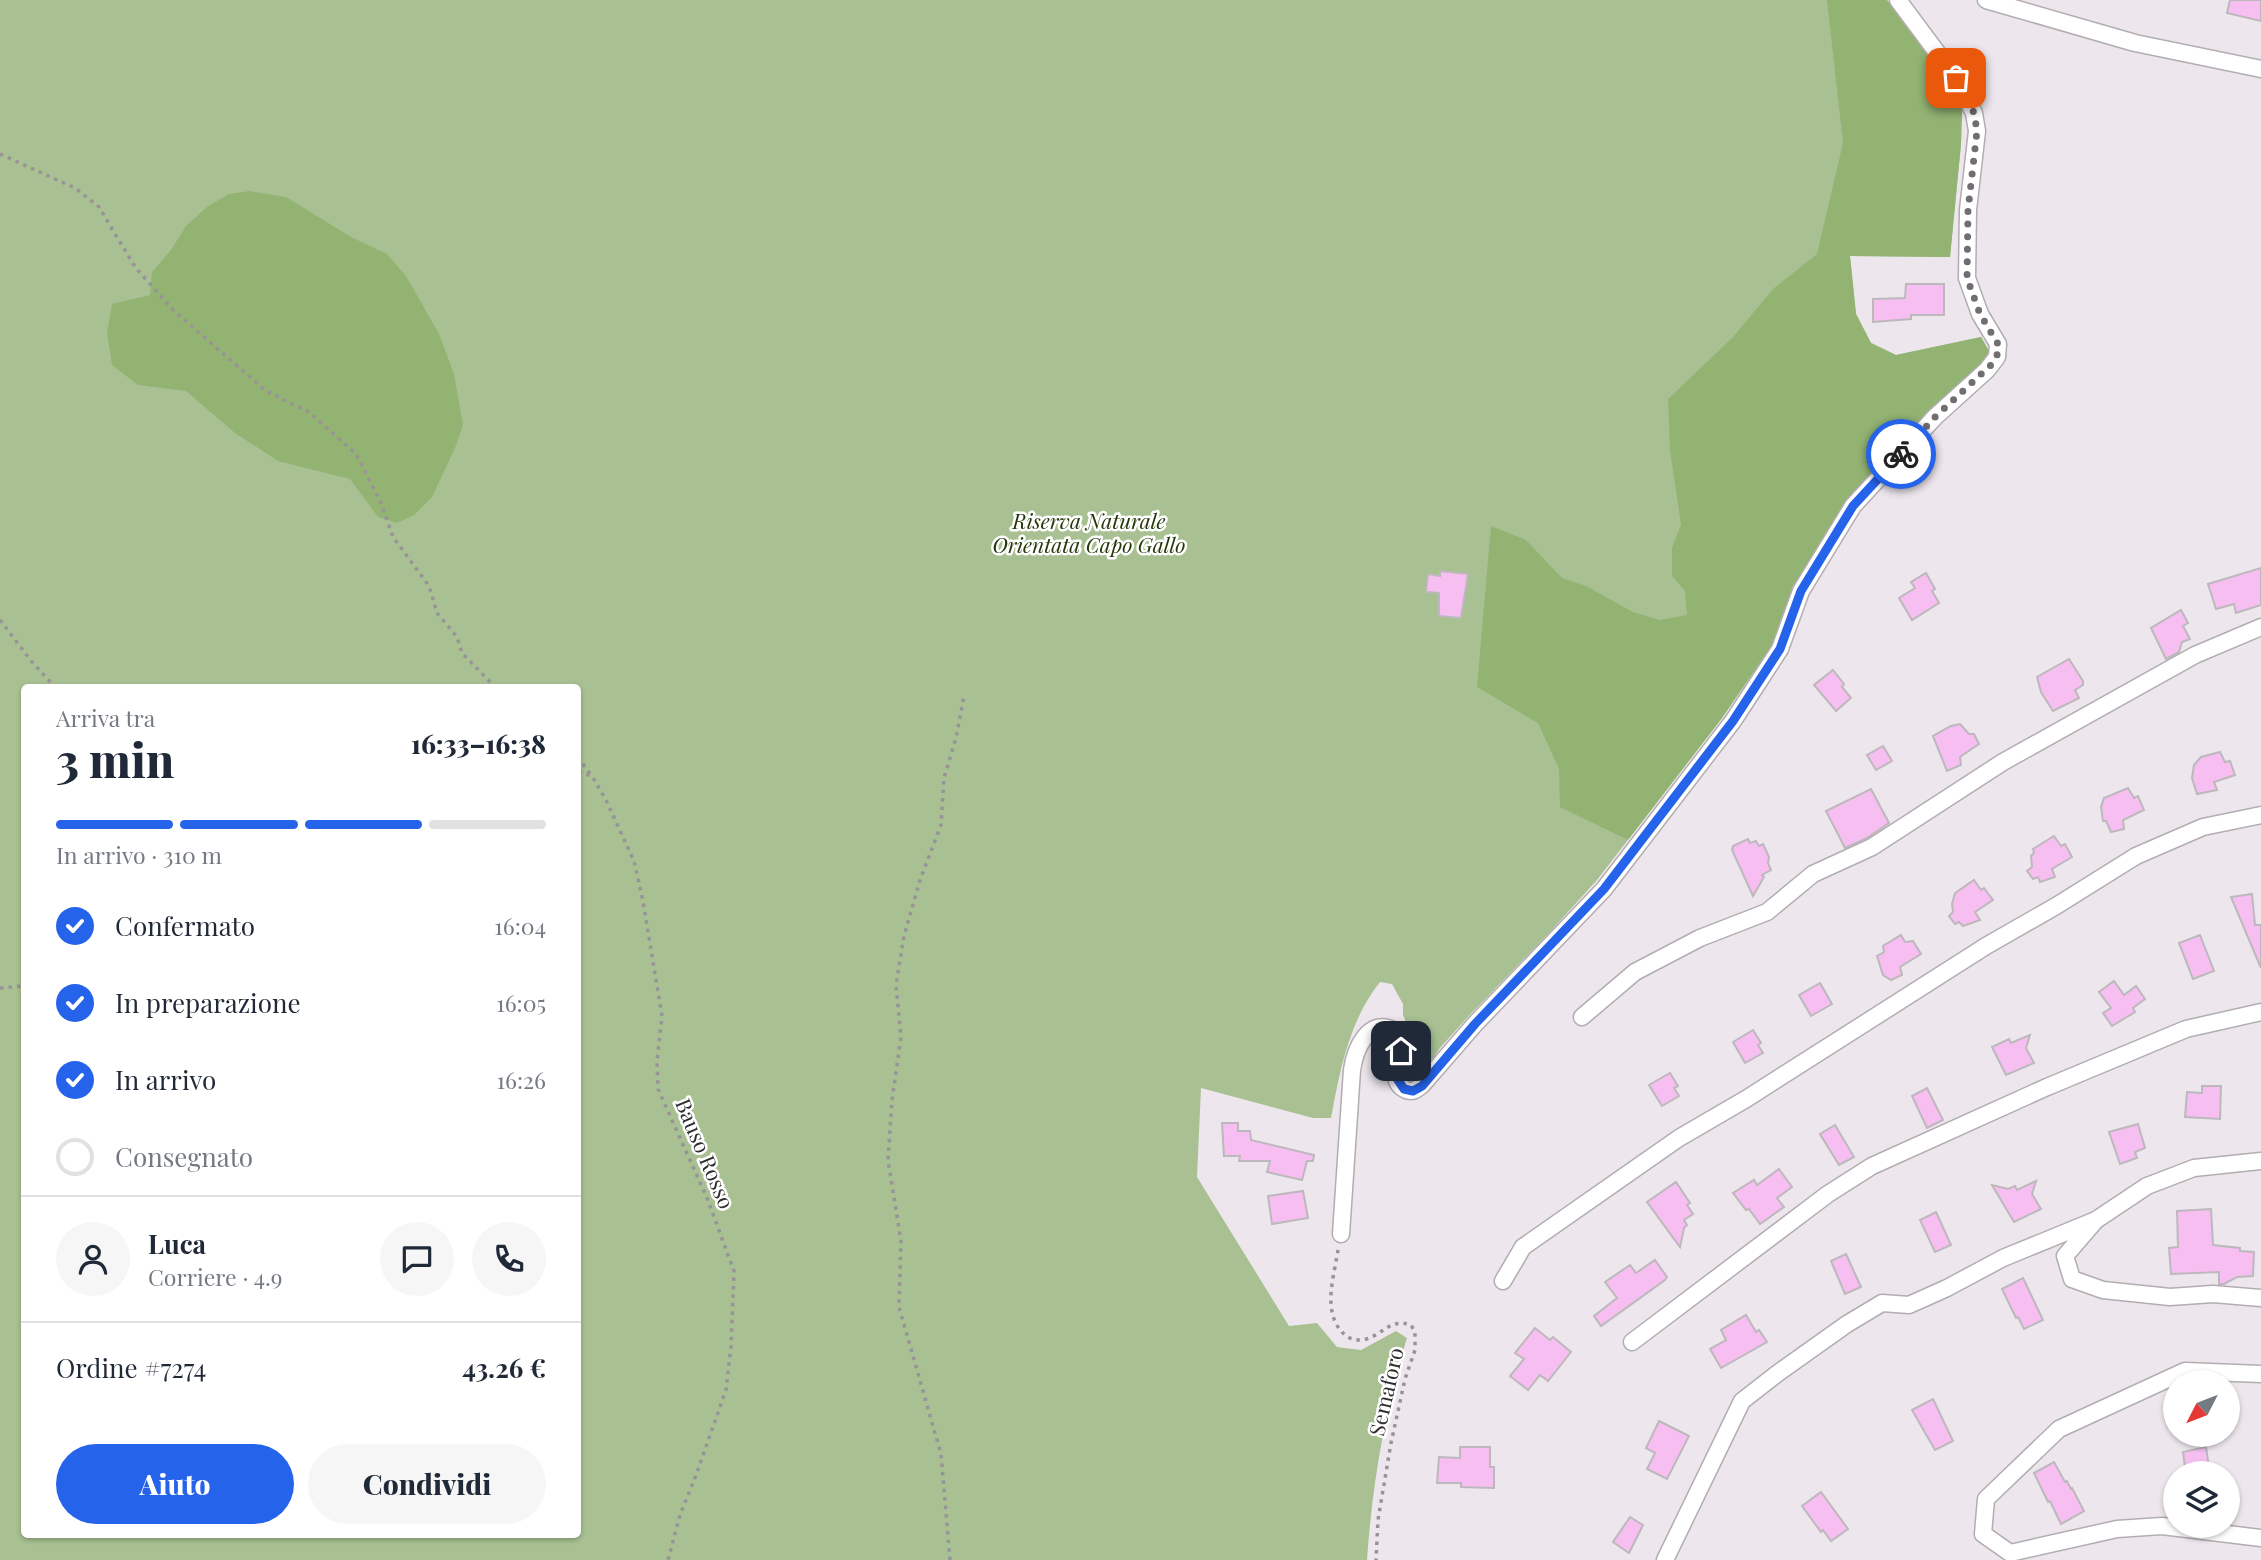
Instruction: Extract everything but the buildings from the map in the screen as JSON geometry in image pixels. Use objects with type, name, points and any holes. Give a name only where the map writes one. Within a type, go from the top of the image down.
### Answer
[{"type":"street","points":[[1341,1234],[1352,1070],[1355,1051],[1362,1040],[1381,1027],[1395,1031],[1401,1043],[1396,1071],[1398,1082],[1409,1091],[1422,1086],[1475,1024],[1604,889],[1733,721],[1780,649],[1801,591],[1853,506],[1935,417],[1987,370],[1997,357],[1998,344],[1974,302],[1966,271],[1968,210],[1977,131],[1974,113],[1956,78],[1898,0]]},
{"type":"street","points":[[1986,0],[2135,43],[2261,69]]},
{"type":"street","points":[[1582,1017],[1635,972],[1700,938],[1767,912],[1813,874],[1872,847],[2014,756],[2195,655],[2261,627]]},
{"type":"street","points":[[1503,1281],[1523,1247],[1679,1138],[1746,1099],[1986,946],[2136,856],[2203,827],[2261,815]]},
{"type":"street","points":[[1632,1342],[1828,1194],[1872,1166],[2047,1087],[2186,1029],[2261,1012]]},
{"type":"street","points":[[1665,1560],[1742,1401],[1847,1324],[1882,1303],[1909,1305],[2003,1258],[2096,1220],[2147,1186],[2194,1168],[2261,1161]]},
{"type":"street","points":[[2096,1220],[2065,1256],[2072,1279],[2103,1290],[2170,1297],[2213,1294],[2261,1298]]},
{"type":"street","points":[[2261,1374],[2185,1371],[2059,1429],[1986,1499],[1983,1534],[2010,1553],[2117,1529],[2140,1527],[2162,1526],[2261,1538]]},
{"type":"path","points":[[0,153],[75,188],[99,206],[135,267],[173,310],[266,391],[309,412],[356,454],[381,503],[393,537],[429,586],[436,613],[457,637],[462,653],[492,684]]},
{"type":"path","points":[[0,620],[51,684]]},
{"type":"path","points":[[950,1560],[941,1454],[900,1307],[901,1241],[888,1160],[892,1100],[901,1037],[896,985],[904,936],[920,880],[942,825],[944,778],[956,738],[964,696]]},
{"type":"path","name":"Bauso Rosso","points":[[581,761],[606,800],[634,861],[662,1016],[657,1061],[658,1088],[707,1198],[734,1271],[726,1390],[680,1515],[668,1560]]},
{"type":"path","points":[[581,773],[592,776]]},
{"type":"path","points":[[0,988],[21,986]]},
{"type":"path","name":"Semaforo","points":[[1341,1234],[1331,1309],[1333,1320],[1341,1331],[1348,1338],[1367,1339],[1393,1324],[1402,1322],[1411,1325],[1415,1332],[1415,1350],[1405,1379],[1391,1443],[1378,1520],[1376,1560]]},
{"type":"green space","name":"Riserva Naturale Orientata Capo Gallo","points":[[0,0],[1887,0],[1942,73],[1962,108],[1950,257],[1850,256],[1856,314],[1871,343],[1896,355],[1981,337],[1989,351],[1983,362],[1927,415],[1846,504],[1793,586],[1772,645],[1722,718],[1597,880],[1465,1020],[1440,1048],[1418,1079],[1408,1073],[1412,1063],[1411,1034],[1403,1015],[1403,1004],[1392,984],[1380,982],[1369,997],[1353,1030],[1342,1064],[1331,1118],[1313,1118],[1201,1088],[1197,1177],[1289,1326],[1317,1323],[1337,1347],[1361,1350],[1396,1331],[1407,1338],[1392,1392],[1381,1448],[1367,1560],[0,1560]]},
{"type":"green space","points":[[1827,0],[1887,0],[1942,73],[1962,108],[1950,257],[1850,256],[1856,314],[1871,343],[1896,355],[1981,337],[1989,351],[1983,362],[1927,415],[1846,504],[1793,586],[1772,645],[1722,718],[1628,840],[1560,807],[1559,769],[1538,723],[1477,687],[1491,526],[1526,540],[1562,578],[1588,587],[1633,612],[1660,620],[1687,615],[1685,591],[1672,576],[1672,548],[1681,525],[1670,450],[1668,399],[1733,337],[1773,289],[1817,254],[1843,143]]},
{"type":"green space","points":[[250,191],[286,197],[351,237],[387,254],[406,276],[439,334],[454,374],[463,425],[432,497],[414,515],[397,523],[378,517],[350,479],[278,461],[235,433],[186,391],[138,385],[112,365],[107,333],[112,304],[150,295],[152,272],[171,250],[186,226],[208,206],[229,194]]},
{"type":"way so far","points":[[1901,454],[1935,417],[1987,370],[1999,351],[1993,334],[1974,302],[1967,278],[1968,210],[1977,131],[1974,113],[1956,78]]},
{"type":"route","points":[[1401,1051],[1396,1077],[1404,1089],[1413,1091],[1422,1086],[1475,1024],[1604,889],[1733,721],[1780,649],[1801,591],[1853,506],[1901,454]]}]
